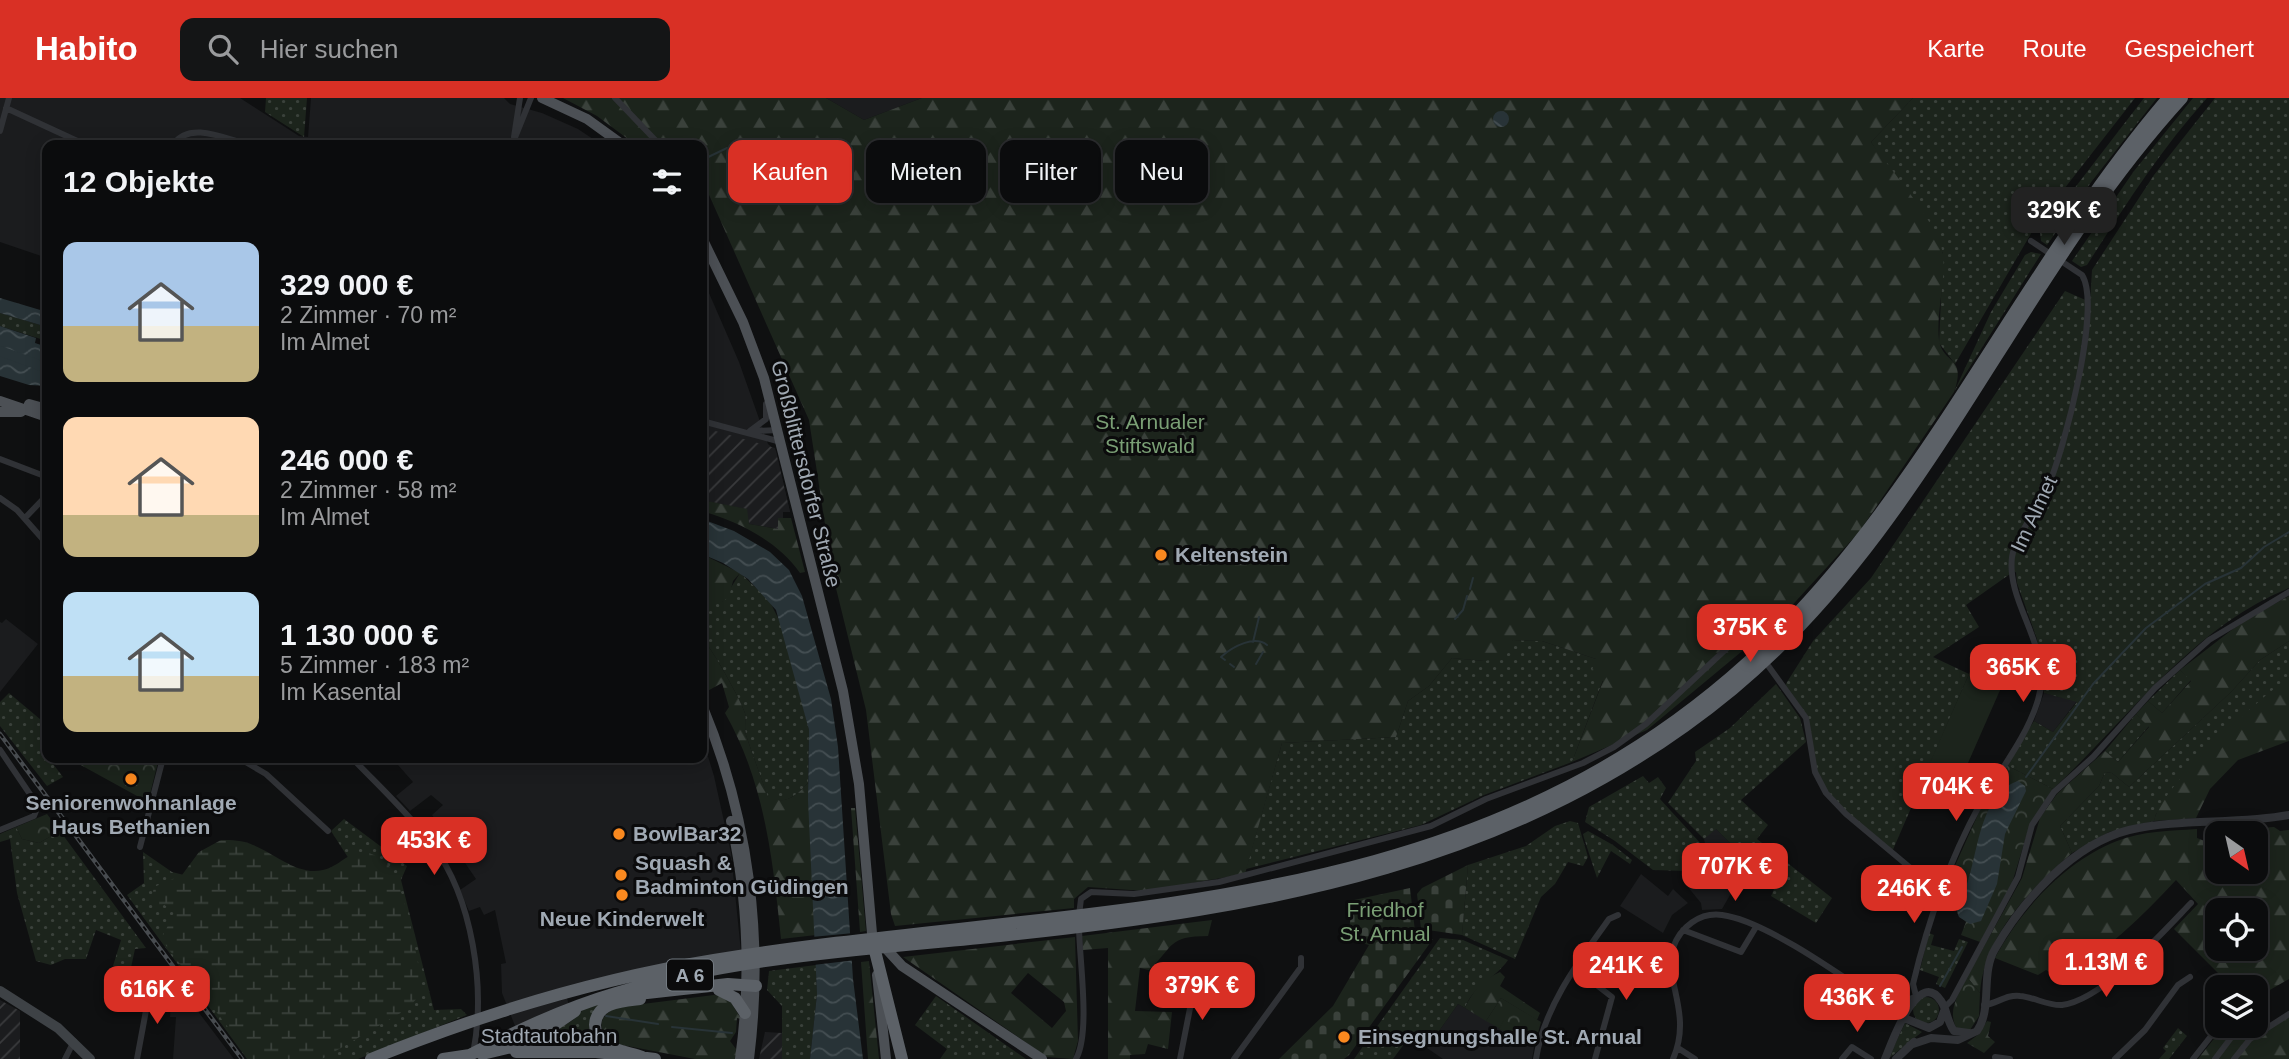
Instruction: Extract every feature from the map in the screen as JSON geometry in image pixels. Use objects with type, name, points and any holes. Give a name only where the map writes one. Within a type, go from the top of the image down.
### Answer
[{"type":"highway","name":"A 6","points":[[371,1059],[454,1027],[555,995],[667,969],[807,947],[928,938],[1256,902],[1410,858],[1588,775],[1663,729],[1750,660],[1813,598],[1876,521],[2045,274],[2112,167],[2168,98]]},
{"type":"highway","name":"A 6","points":[[2068,239],[2182,98]]},
{"type":"highway","name":"A 6","points":[[452,1059],[567,1009],[641,986],[745,966],[928,938]]},
{"type":"highway","points":[[649,1058],[601,1041],[595,1026],[597,1016],[604,1008],[618,1002],[724,987],[743,965],[746,942]]},
{"type":"highway","points":[[874,947],[902,1059]]},
{"type":"highway","points":[[477,1056],[528,1043],[596,1001],[750,986]]},
{"type":"highway","points":[[724,987],[745,1013]]},
{"type":"highway","name":"Stadtautobahn","points":[[452,1059],[565,1051],[649,1058]]},
{"type":"main road","points":[[542,98],[587,119],[616,140]]},
{"type":"main road","name":"Großblittersdorfer Straße","points":[[707,248],[743,322],[779,430],[850,721],[869,891]]},
{"type":"main road","points":[[1,403],[29,404],[42,412]]},
{"type":"main road","points":[[1,403],[42,413]]},
{"type":"main road","points":[[707,719],[727,775],[741,831],[753,912],[749,1059]]},
{"type":"main road","points":[[707,737],[733,830],[746,942],[750,986],[740,1059]]},
{"type":"main road","points":[[869,891],[886,1059]]},
{"type":"main road","points":[[869,891],[876,931],[892,958],[1032,1055],[1042,1059]]},
{"type":"main road","points":[[0,991],[74,1041],[90,1059]]},
{"type":"street","points":[[0,131],[9,98]]},
{"type":"street","points":[[512,98],[516,110]]},
{"type":"street","points":[[513,140],[520,98]]},
{"type":"street","points":[[513,140],[531,98]]},
{"type":"street","points":[[615,98],[655,140]]},
{"type":"street","points":[[6,108],[75,140]]},
{"type":"street","points":[[177,140],[194,132],[228,140]]},
{"type":"street","name":"Im Almet","points":[[1916,997],[1913,984],[1938,891],[1979,808],[2031,720],[2040,695],[2040,660],[2015,584],[2012,556],[2047,488],[2071,419],[2077,392],[2087,304],[2082,275],[2031,241]]},
{"type":"street","points":[[750,431],[766,419],[766,388]]},
{"type":"street","points":[[707,423],[782,442]]},
{"type":"street","points":[[735,431],[779,430]]},
{"type":"street","points":[[0,459],[42,475]]},
{"type":"street","points":[[0,498],[25,518],[42,538]]},
{"type":"street","points":[[25,518],[42,500]]},
{"type":"street","points":[[1896,1059],[1929,1028],[1940,1022],[1944,1009],[1952,1000],[2018,877],[2032,825],[2054,792],[2105,745],[2155,688],[2209,640],[2289,592]]},
{"type":"street","points":[[1076,1059],[1080,1048],[1082,1008],[1079,902],[1091,892],[1147,893],[1219,882],[1431,826],[1486,799],[1583,763],[1614,747],[1646,724],[1694,676],[1741,635],[1776,673],[1806,718],[1815,772],[1826,793],[1846,814],[1938,891]]},
{"type":"street","points":[[0,750],[38,806],[34,816],[0,830]]},
{"type":"street","points":[[140,847],[162,763]]},
{"type":"street","points":[[247,763],[266,774],[327,831]]},
{"type":"street","points":[[357,763],[432,845],[454,889],[472,940],[477,975],[477,1056]]},
{"type":"street","points":[[1910,1045],[1938,1038],[1963,1039],[1977,1031],[1982,1022],[1990,958],[2007,928],[2052,877],[2095,844],[2117,834],[2141,828],[2289,815]]},
{"type":"street","points":[[1984,1005],[2011,995],[2059,1005],[2081,999],[2123,968],[2168,929],[2191,903]]},
{"type":"street","points":[[1673,1059],[1678,1048],[1681,1012],[1672,958],[1683,930],[1698,918],[1710,914],[1735,917],[1756,927],[1816,960],[1904,1018],[1929,1028],[1938,1038]]},
{"type":"street","points":[[1536,1059],[1548,1014],[1609,919],[1618,915]]},
{"type":"street","points":[[1683,930],[1741,952],[1756,927]]},
{"type":"street","points":[[1234,1059],[1301,967],[1301,958]]},
{"type":"street","points":[[1576,969],[1612,997],[1595,1059]]},
{"type":"street","points":[[1180,1059],[1195,982],[1203,972]]},
{"type":"street","points":[[2115,1059],[2146,1030],[2178,985],[2189,977]]},
{"type":"street","points":[[137,1059],[150,989]]},
{"type":"street","points":[[1878,1000],[1894,1004],[1931,993],[1941,1001],[1951,1027],[1958,1033],[1970,1032],[1982,1022]]},
{"type":"street","points":[[1885,1059],[1916,997]]},
{"type":"street","points":[[1909,1009],[1916,1025]]},
{"type":"street","points":[[2234,1059],[2250,1039],[2289,1014]]},
{"type":"street","points":[[2193,1059],[2210,1038]]},
{"type":"street","points":[[2215,1059],[2231,1038]]},
{"type":"street","points":[[65,1059],[74,1041]]},
{"type":"street","points":[[1842,1059],[1852,1047],[1871,1059]]},
{"type":"street","points":[[1678,1048],[1695,1059]]},
{"type":"street","points":[[1995,1057],[2010,1059]]},
{"type":"shaded area","points":[[0,98],[240,98],[299,136],[308,137],[311,98],[504,98],[510,104],[542,113],[578,129],[594,140],[42,140],[42,256],[0,242]]},
{"type":"shaded area","points":[[826,98],[922,98],[864,120]]},
{"type":"shaded area","points":[[707,288],[739,362],[768,444],[776,451],[790,512],[783,512],[783,518],[749,524],[746,509],[707,501]]},
{"type":"shaded area","points":[[707,429],[775,448],[790,512],[783,512],[783,518],[778,518],[779,529],[749,524],[746,509],[707,501]]},
{"type":"shaded area","points":[[6,619],[38,644],[0,692],[0,622]]},
{"type":"shaded area","points":[[2044,693],[2077,701],[2053,732],[2034,721]]},
{"type":"shaded area","points":[[707,753],[731,853],[741,952],[564,988],[569,1005],[519,1036],[502,993],[501,964],[506,963],[495,910],[484,915],[480,907],[469,911],[460,890],[476,879],[448,838],[440,843],[429,830],[436,820],[432,815],[443,805],[431,795],[410,811],[396,796],[413,782],[398,765],[707,763]]},
{"type":"shaded area","points":[[1715,828],[1749,862],[1722,909],[1702,910],[1701,903],[1683,881],[1706,848],[1704,839]]},
{"type":"shaded area","points":[[1641,874],[1668,896],[1673,889],[1688,903],[1672,915],[1663,933],[1620,906]]},
{"type":"shaded area","points":[[178,985],[234,1059],[173,1059],[176,1017],[170,1017],[172,989]]},
{"type":"shaded area","points":[[0,1000],[20,1011],[20,1059],[0,1059]]},
{"type":"shaded area","points":[[1458,1004],[1534,1047],[1532,1059],[1443,1059],[1427,1048]]},
{"type":"shaded area","points":[[765,1032],[782,1033],[782,1059],[759,1059]]},
{"type":"green space","points":[[266,98],[307,98],[304,137],[265,112]]},
{"type":"green space","name":"St. Arnualer Stiftswald","points":[[563,98],[826,98],[864,120],[922,98],[1913,98],[1871,142],[1913,197],[1940,242],[1944,265],[1939,340],[1941,348],[1956,366],[1957,380],[1954,392],[1859,532],[1776,623],[1647,730],[1572,762],[1603,681],[1590,675],[1596,659],[1542,641],[1513,640],[1506,656],[1485,661],[1452,658],[1429,686],[1408,701],[1396,737],[1282,743],[1245,874],[1145,891],[1088,887],[1074,899],[1074,908],[895,926],[891,914],[866,710],[833,576],[809,420],[707,190],[707,140],[629,140],[597,116]]},
{"type":"green space","points":[[1913,98],[2135,98],[2036,225],[1955,364],[1939,343],[1943,253],[1871,142]]},
{"type":"green space","points":[[2144,98],[2157,98],[2092,181],[2047,245],[2041,241],[2040,233]]},
{"type":"green space","points":[[2193,98],[2207,98],[2159,158],[2087,265],[2081,267],[2072,261],[2134,171]]},
{"type":"green space","points":[[2215,98],[2289,98],[2289,588],[2254,605],[2221,626],[2191,651],[2162,677],[2053,789],[2006,765],[2034,721],[2053,732],[2077,702],[2044,693],[2037,639],[2017,583],[2016,572],[2010,574],[1966,605],[1979,627],[1933,657],[1969,674],[1892,852],[1846,814],[1818,780],[1806,718],[1785,686],[1813,641],[1871,578],[2065,291],[2090,302],[2092,270],[2154,175]]},
{"type":"green space","points":[[2031,252],[2041,254],[1954,392],[1991,312],[2025,255]]},
{"type":"green space","points":[[0,313],[42,326],[42,339],[0,326]]},
{"type":"green space","points":[[707,501],[747,509],[749,524],[778,529],[778,518],[791,518],[805,572],[800,573],[781,551],[769,542],[730,521],[707,513]]},
{"type":"green space","points":[[707,556],[740,573],[733,581],[729,597],[722,602],[707,602]]},
{"type":"green space","points":[[740,573],[769,600],[783,628],[809,730],[808,783],[785,800],[768,798],[746,735],[743,707],[707,644],[707,602],[722,602]]},
{"type":"green space","points":[[2289,596],[2289,641],[2260,660],[2231,692],[2129,787],[2112,773],[2105,772],[2099,786],[2060,826],[2072,853],[2025,898],[2000,933],[1983,972],[1980,993],[1967,977],[2022,878],[2040,818],[2057,794],[2105,751],[2118,762],[2149,727],[2136,714],[2148,701],[2162,713],[2191,681],[2180,670],[2242,622]]},
{"type":"green space","points":[[1513,640],[1542,641],[1596,659],[1603,680],[1572,762],[1484,795],[1421,825],[1246,869],[1282,743],[1396,737],[1408,701],[1429,686],[1452,658],[1485,661]]},
{"type":"green space","points":[[2289,641],[2289,677],[2192,766],[2156,814],[2154,821],[2109,832],[2072,853],[2060,826],[2099,786],[2105,772],[2112,773],[2129,787],[2231,692],[2260,660]]},
{"type":"green space","points":[[707,644],[743,707],[746,735],[768,797],[785,800],[808,783],[816,935],[781,939],[765,823],[750,767],[725,713],[729,707],[722,683],[707,691]]},
{"type":"green space","points":[[1976,658],[2008,672],[1961,779],[1929,765]]},
{"type":"green space","points":[[2180,670],[2191,680],[2162,713],[2148,701]]},
{"type":"green space","points":[[2289,677],[2289,741],[2238,760],[2210,789],[2196,818],[2154,821],[2174,786],[2212,744]]},
{"type":"green space","points":[[1776,684],[1800,718],[1806,742],[1741,800],[1768,825],[1757,839],[1832,898],[1816,923],[1771,896],[1778,880],[1749,862],[1716,829],[1704,839],[1668,803],[1696,761],[1695,752],[1730,728]]},
{"type":"green space","points":[[9,693],[42,721],[42,763],[52,763],[63,777],[47,786],[0,726],[0,702]]},
{"type":"green space","points":[[2136,714],[2149,726],[2118,762],[2105,751]]},
{"type":"green space","points":[[77,763],[158,763],[148,802]]},
{"type":"green space","points":[[2006,765],[2053,789],[2030,824],[2012,883],[1980,942],[1961,935],[1966,922],[1957,913],[1958,903],[1941,897],[1980,810]]},
{"type":"green space","points":[[1643,776],[1649,783],[1658,777],[1666,788],[1660,799],[1702,845],[1686,871],[1653,870],[1585,822],[1589,807]]},
{"type":"green space","points":[[851,808],[855,808],[866,931],[860,932]]},
{"type":"green space","points":[[47,814],[60,831],[39,843],[22,839],[16,827]]},
{"type":"green space","points":[[344,819],[407,866],[401,880],[434,1010],[461,1009],[467,1015],[358,1059],[307,1059],[358,873],[331,831]]},
{"type":"green space","points":[[1570,821],[1578,823],[1588,857],[1583,866],[1568,862],[1555,884],[1541,897],[1515,959],[1462,935],[1468,865],[1526,846],[1555,826]]},
{"type":"green space","points":[[16,827],[22,839],[39,843],[60,831],[146,948],[135,949],[130,972],[113,966],[121,940],[96,930],[86,959],[65,959],[51,965],[36,961],[17,893],[10,839],[0,842],[0,834]]},
{"type":"green space","points":[[2268,827],[2289,830],[2289,979],[2268,991],[2268,975],[2220,975],[2206,961],[2268,961],[2268,898],[2205,898],[2205,960],[2174,929],[2198,904],[2176,880],[2122,933],[2063,979],[2046,970],[2038,975],[1995,958],[2031,905],[2079,861],[2117,841],[2136,835],[2197,829],[2197,838],[2205,841],[2205,884],[2268,884]]},
{"type":"green space","points":[[1588,831],[1613,845],[1632,860],[1630,864],[1611,851],[1597,878],[1583,834]]},
{"type":"green space","points":[[221,840],[249,843],[304,870],[323,870],[361,852],[376,856],[384,862],[393,872],[398,884],[415,947],[421,985],[416,1000],[404,1011],[322,1059],[252,1059],[161,939],[175,912],[163,904],[159,910],[152,896],[154,887],[182,875],[199,852]]},
{"type":"green space","points":[[143,852],[172,872],[228,886],[263,1059],[247,1059],[127,895],[144,883]]},
{"type":"green space","name":"Friedhof St. Arnual","points":[[1468,865],[1462,935],[1421,929],[1417,894],[1422,888]]},
{"type":"green space","name":"Friedhof St. Arnual","points":[[1410,888],[1416,940],[1433,939],[1349,1055],[1344,1059],[1279,1059],[1333,1006],[1369,945],[1347,939],[1354,900]]},
{"type":"green space","points":[[1212,920],[1208,936],[1178,941],[1172,944],[1149,970],[1140,968],[1135,1011],[1172,1012],[1168,1049],[1148,1044],[1145,1054],[1130,1055],[1130,1059],[1108,1059],[1108,948],[1083,950],[1082,936]]},
{"type":"green space","points":[[1929,933],[1934,935],[1931,945],[1954,951],[1959,939],[1968,942],[1945,988],[1936,984],[1939,977],[1920,970]]},
{"type":"green space","points":[[1075,937],[1078,1041],[1073,1059],[1047,1057],[903,957]],"holes":[[[1028,973],[1064,1002],[1066,1011],[1052,1028],[1011,993]]]},
{"type":"green space","points":[[1440,938],[1463,940],[1508,960],[1479,987],[1465,1008],[1458,1004],[1427,1048],[1410,1036],[1393,1059],[1354,1059]]},
{"type":"green space","points":[[869,961],[879,1059],[868,1059],[861,962]]},
{"type":"green space","points":[[816,965],[817,994],[810,1059],[782,1059],[782,1006],[767,990],[769,971]]},
{"type":"green space","points":[[1500,972],[1505,977],[1500,986],[1540,1013],[1537,1020],[1501,998],[1486,1021],[1465,1008],[1479,986]]},
{"type":"green space","points":[[1967,977],[1980,993],[1979,1016],[1970,1030],[1958,1031],[1953,1010]]},
{"type":"green space","points":[[600,992],[600,1046],[533,1045],[573,1020]]},
{"type":"green space","points":[[714,995],[728,997],[741,1019],[737,1018],[736,1032],[730,1041],[736,1049],[736,1059],[695,1059],[617,1044],[602,1030],[603,1019],[611,1010],[619,1007]]},
{"type":"green space","points":[[936,996],[1026,1059],[940,1059],[947,1049],[915,1025]]},
{"type":"green space","points":[[1926,997],[1935,1001],[1939,1010],[1935,1019],[1926,1023],[1917,1019],[1913,1010],[1917,1001]]},
{"type":"green space","points":[[1501,998],[1541,1022],[1534,1047],[1486,1021]]},
{"type":"green space","points":[[2289,1017],[2289,1059],[2198,1059],[2215,1038],[2268,1038],[2268,1029]]},
{"type":"green space","points":[[1504,1020],[1531,1034],[1527,1042],[1499,1029]]},
{"type":"green space","points":[[1987,1021],[1991,1022],[1988,1036],[1995,1042],[1984,1053],[1967,1043],[1979,1034]]},
{"type":"green space","points":[[1905,1023],[1922,1032],[1888,1059]]},
{"type":"green space","points":[[2178,1028],[2187,1036],[2169,1059],[2159,1059],[2166,1051],[2163,1048]]},
{"type":"water","points":[[1498,111],[1504,111],[1509,119],[1507,125],[1498,127],[1493,122],[1493,116]]},
{"type":"water","points":[[0,298],[42,311],[42,326],[0,313]]},
{"type":"water","points":[[0,326],[36,338],[35,343],[42,345],[42,386],[29,385],[0,376]]},
{"type":"water","points":[[707,521],[734,531],[770,552],[789,570],[802,596],[831,699],[838,747],[853,979],[863,1059],[810,1059],[817,994],[808,800],[809,730],[776,610],[748,579],[707,556]]},
{"type":"water","points":[[2018,781],[2025,786],[2026,791],[2005,834],[1997,884],[1981,921],[1970,924],[1959,917],[1957,907],[1968,881],[1983,824],[1996,797]]},
{"type":"pier","points":[[854,933],[856,960],[813,965],[812,937]]},
{"type":"waterway","points":[[707,158],[727,148]]},
{"type":"waterway","points":[[0,351],[42,366]]},
{"type":"waterway","points":[[2026,777],[2093,684],[2146,628],[2205,584],[2241,568],[2264,547],[2289,532]]},
{"type":"waterway","points":[[1470,589],[1473,578]]},
{"type":"waterway","points":[[1455,619],[1463,610],[1467,596]]},
{"type":"waterway","points":[[1253,642],[1259,617]]},
{"type":"waterway","points":[[1225,660],[1221,657],[1244,643],[1256,641],[1267,645]]},
{"type":"waterway","points":[[1256,664],[1263,652]]},
{"type":"waterway","points":[[1230,664],[1234,667]]},
{"type":"waterway","points":[[1940,986],[1962,947]]},
{"type":"waterway","points":[[606,1016],[658,1024]]},
{"type":"waterway","points":[[672,1027],[732,1033]]},
{"type":"railway","points":[[0,734],[242,1059]]},
{"type":"place","name":"Keltenstein","points":[[1161,555]]},
{"type":"place","name":"Seniorenwohnanlage Haus Bethanien","points":[[131,779]]},
{"type":"place","name":"BowlBar32","points":[[619,834]]},
{"type":"place","name":"Squash & Badminton Güdingen","points":[[621,875]]},
{"type":"place","name":"Neue Kinderwelt","points":[[622,895]]},
{"type":"place","name":"Einsegnungshalle St. Arnual","points":[[1344,1037]]}]
